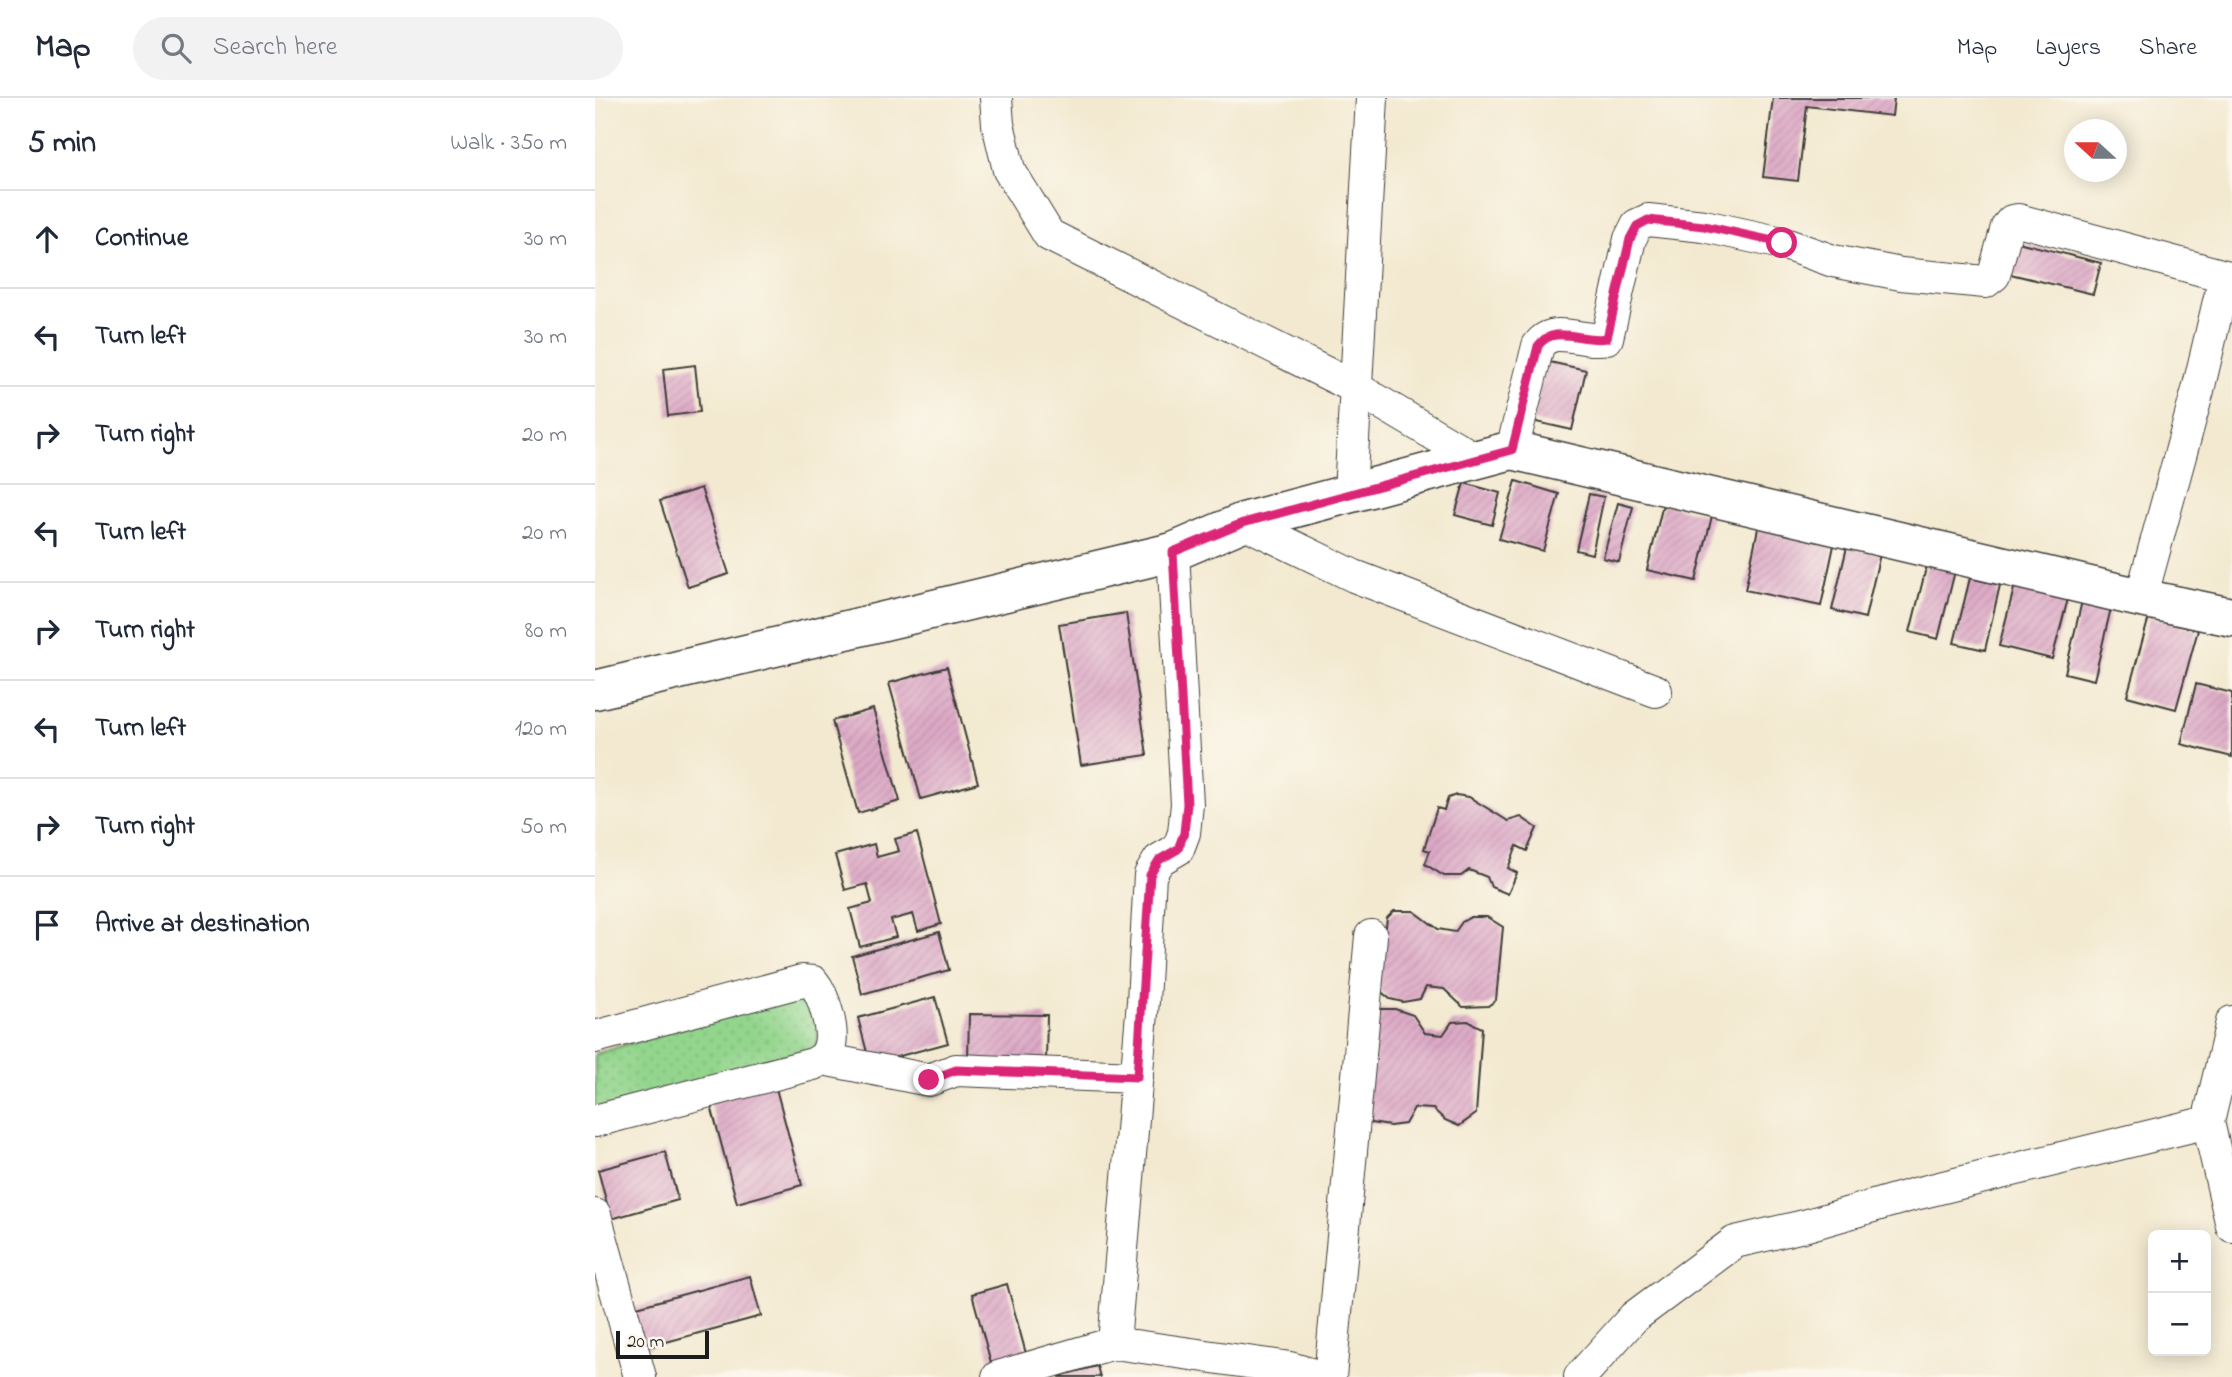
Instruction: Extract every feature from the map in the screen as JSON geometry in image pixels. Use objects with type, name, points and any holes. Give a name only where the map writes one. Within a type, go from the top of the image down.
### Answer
[{"type":"street","points":[[996,98],[998,124],[1009,170],[1049,235],[1496,455],[2232,617]]},
{"type":"street","points":[[1350,493],[1372,98]]},
{"type":"street","points":[[1496,455],[1538,346],[1545,336],[1552,334],[1597,340],[1607,338],[1630,239],[1637,226],[1648,220],[1704,226],[1782,243],[1833,261],[1901,274],[1985,282],[1994,275],[2007,227],[2012,221],[2018,220],[2228,277],[2141,598]]},
{"type":"street","points":[[595,691],[1173,552],[1243,523],[1496,455]]},
{"type":"street","points":[[1243,523],[1354,576],[1656,691]]},
{"type":"street","points":[[1114,1343],[1137,1077],[1150,875],[1159,860],[1178,849],[1184,833],[1187,804],[1173,552]]},
{"type":"street","points":[[1330,1377],[1371,936]]},
{"type":"street","points":[[595,1037],[802,981],[813,982],[820,990],[831,1040],[823,1059]]},
{"type":"street","points":[[2232,1022],[2208,1122],[2232,1224]]},
{"type":"street","points":[[595,1121],[813,1064],[823,1059],[929,1080],[956,1070],[1137,1077]]},
{"type":"street","points":[[1580,1377],[1634,1317],[1735,1242],[1804,1226],[1915,1194],[2208,1122]]},
{"type":"street","points":[[595,1215],[640,1377]]},
{"type":"street","points":[[998,1377],[1114,1343],[1290,1368],[1321,1377]]},
{"type":"green space","points":[[801,998],[820,1028],[812,1061],[595,1110],[595,1054],[672,1030]]},
{"type":"building","points":[[1773,98],[1894,98],[1892,116],[1807,106],[1798,181],[1763,177]]},
{"type":"building","points":[[2006,239],[2101,263],[2093,294],[1998,271]]},
{"type":"building","points":[[1545,361],[1586,370],[1572,430],[1532,421]]},
{"type":"building","points":[[695,365],[700,412],[668,416],[663,369]]},
{"type":"building","points":[[1516,481],[1559,494],[1543,551],[1499,539]]},
{"type":"building","points":[[1464,483],[1500,493],[1492,525],[1455,515]]},
{"type":"building","points":[[701,488],[729,574],[688,587],[660,501]]},
{"type":"building","points":[[1589,494],[1604,497],[1592,554],[1576,550]]},
{"type":"building","points":[[1618,503],[1633,507],[1619,562],[1603,558]]},
{"type":"building","points":[[1663,504],[1712,516],[1696,581],[1647,570]]},
{"type":"building","points":[[1760,519],[1836,536],[1821,606],[1745,590]]},
{"type":"building","points":[[1847,547],[1880,554],[1865,618],[1832,610]]},
{"type":"building","points":[[1927,564],[1955,571],[1938,639],[1910,632]]},
{"type":"building","points":[[1970,578],[2000,585],[1985,650],[1954,643]]},
{"type":"building","points":[[2016,581],[2069,595],[2052,659],[1999,646]]},
{"type":"building","points":[[2082,601],[2111,608],[2094,680],[2065,673]]},
{"type":"building","points":[[1126,613],[1147,755],[1081,765],[1059,624]]},
{"type":"building","points":[[2149,617],[2198,630],[2176,709],[2127,696]]},
{"type":"building","points":[[947,667],[978,783],[921,799],[889,683]]},
{"type":"building","points":[[2196,684],[2232,693],[2232,757],[2181,744]]},
{"type":"building","points":[[873,709],[900,801],[858,813],[832,721]]},
{"type":"building","points":[[1456,795],[1469,797],[1508,821],[1521,817],[1537,828],[1527,851],[1517,846],[1508,868],[1517,873],[1508,894],[1491,887],[1487,877],[1469,870],[1461,876],[1444,876],[1425,864],[1430,851],[1424,849],[1437,808],[1444,810],[1448,798]]},
{"type":"building","points":[[917,833],[941,924],[918,931],[913,914],[891,920],[896,937],[860,947],[850,909],[872,903],[867,884],[845,890],[835,855],[874,844],[877,857],[899,851],[895,839]]},
{"type":"building","points":[[1394,911],[1414,911],[1438,929],[1455,932],[1462,922],[1471,917],[1487,917],[1503,927],[1496,1000],[1488,1006],[1463,1007],[1444,989],[1426,987],[1420,999],[1403,1002],[1390,999],[1378,989],[1387,918]]},
{"type":"building","points":[[939,932],[949,970],[862,994],[852,956]]},
{"type":"building","points":[[935,997],[948,1043],[870,1064],[858,1018]]},
{"type":"building","points":[[1376,1009],[1395,1009],[1413,1015],[1425,1033],[1443,1035],[1452,1022],[1468,1021],[1482,1028],[1476,1114],[1459,1126],[1445,1120],[1433,1109],[1414,1108],[1405,1124],[1390,1126],[1371,1123],[1361,1106]]},
{"type":"building","points":[[969,1014],[1047,1015],[1046,1061],[968,1060]]},
{"type":"building","points":[[774,1081],[802,1185],[737,1203],[709,1098]]},
{"type":"building","points":[[665,1152],[678,1200],[611,1219],[598,1170]]},
{"type":"building","points":[[750,1276],[761,1316],[637,1350],[626,1310]]},
{"type":"building","points":[[1007,1284],[1028,1361],[993,1370],[972,1294]]},
{"type":"building","points":[[1097,1366],[1100,1377],[1059,1376]]},
{"type":"route","points":[[929,1080],[956,1070],[1137,1077],[1150,875],[1159,860],[1178,849],[1184,833],[1187,804],[1173,552],[1243,523],[1512,450],[1538,346],[1545,336],[1552,334],[1597,340],[1607,338],[1630,239],[1637,226],[1648,220],[1704,226],[1782,243]]}]
